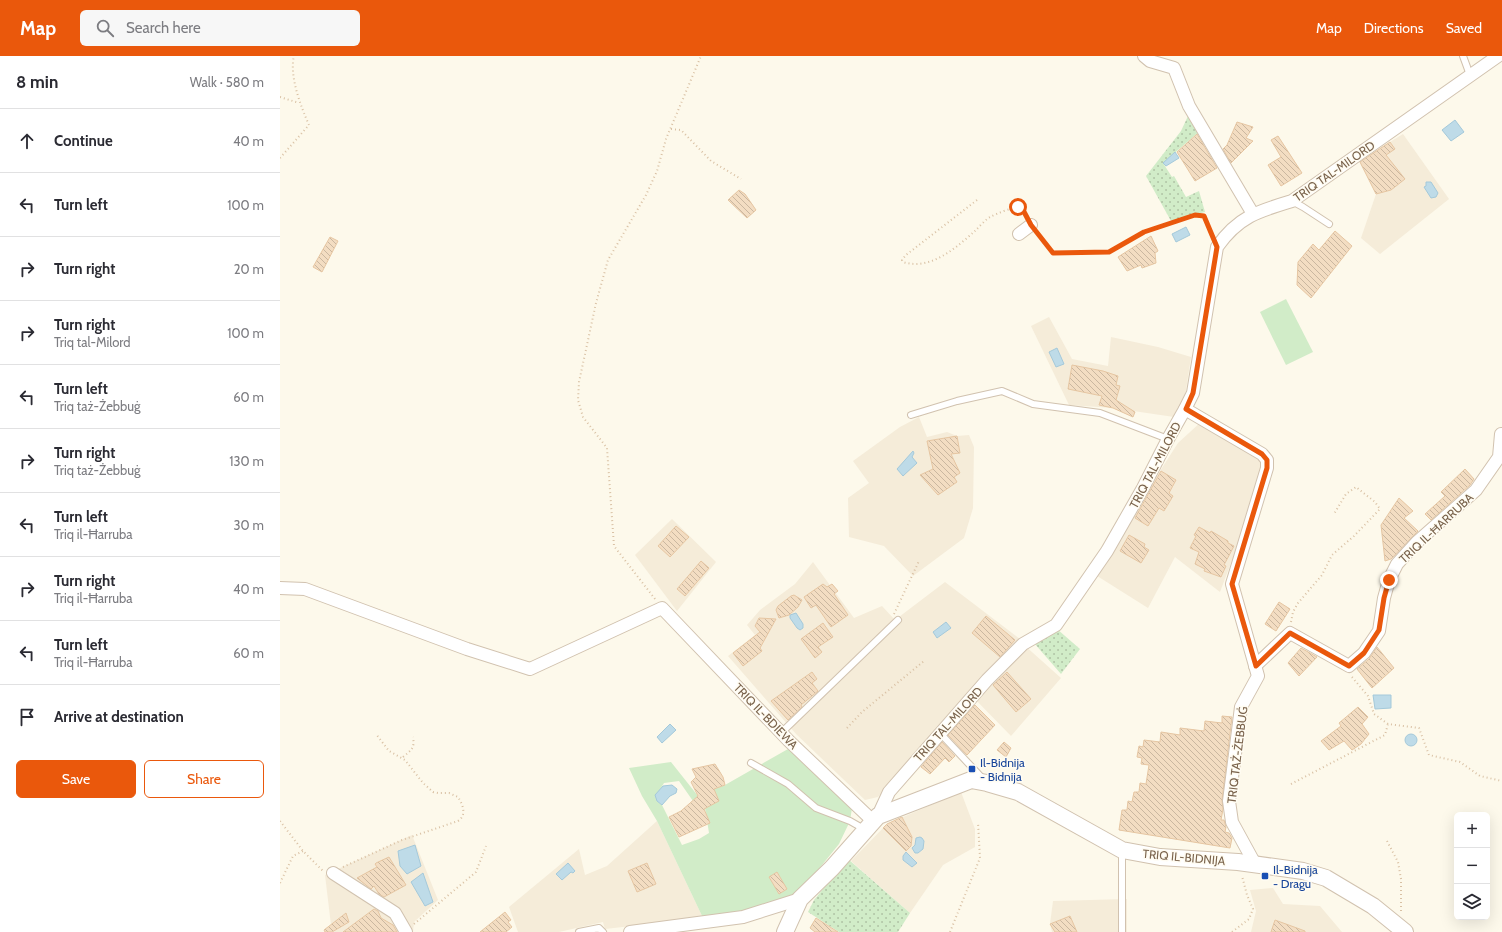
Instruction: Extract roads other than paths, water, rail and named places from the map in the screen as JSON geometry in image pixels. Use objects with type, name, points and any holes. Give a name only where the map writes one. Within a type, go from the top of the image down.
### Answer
[{"type":"street","points":[[1144,56],[1150,60],[1174,68],[1190,106],[1253,214]]},
{"type":"street","name":"TRIQ TAL-MILORD","points":[[872,822],[889,792],[987,680],[1023,644],[1056,625],[1107,550],[1143,488],[1168,439],[1186,409],[1193,393],[1217,247],[1227,232],[1253,214],[1292,202],[1498,56]]},
{"type":"street","points":[[1019,234],[1031,225]]},
{"type":"street","name":"TRIQ TAŻ-ŻEBBUĠ","points":[[1186,409],[1262,454],[1267,460],[1267,468],[1232,584],[1258,676],[1241,707],[1229,801],[1232,822],[1255,864]]},
{"type":"street","name":"TRIQ IL-ĦARRUBA","points":[[1256,666],[1290,633],[1349,666],[1364,653],[1379,630],[1384,598],[1389,580],[1397,564],[1417,542],[1476,490],[1499,456],[1501,434]]},
{"type":"street","name":"TRIQ IL-BDIEWA","points":[[280,588],[305,590],[467,649],[530,669],[662,608],[789,741],[872,822]]},
{"type":"street","name":"TRIQ IL-BIDNIJA","points":[[872,822],[971,780],[987,782],[1018,792],[1122,850],[1160,857],[1255,864],[1303,871],[1326,878],[1373,906],[1400,928]]},
{"type":"street","points":[[785,932],[800,899],[832,868],[872,822]]},
{"type":"street","points":[[333,873],[394,913],[406,932]]},
{"type":"street","points":[[630,932],[743,917],[800,899]]},
{"type":"lane","points":[[1462,56],[1470,75]]},
{"type":"lane","points":[[1292,202],[1329,224]]},
{"type":"lane","points":[[911,415],[957,401],[1002,391],[1033,404],[1100,413],[1168,439]]},
{"type":"lane","points":[[782,732],[898,620]]},
{"type":"lane","points":[[940,733],[987,782]]},
{"type":"lane","points":[[751,763],[788,784],[816,808],[850,821],[872,822]]},
{"type":"lane","points":[[1122,850],[1122,932]]},
{"type":"lane","points":[[579,932],[600,928],[603,932]]},
{"type":"water","points":[[1455,120],[1464,132],[1451,141],[1442,130]]},
{"type":"water","points":[[1175,152],[1179,158],[1166,166],[1163,163]]},
{"type":"water","points":[[1426,182],[1431,182],[1438,193],[1436,197],[1431,198],[1424,187],[1426,186]]},
{"type":"water","points":[[1186,227],[1190,235],[1176,242],[1172,234]]},
{"type":"water","points":[[1057,348],[1064,364],[1056,367],[1049,352]]},
{"type":"water","points":[[913,451],[914,453],[912,457],[917,463],[903,476],[897,469]]},
{"type":"water","points":[[796,613],[803,624],[803,628],[800,630],[790,618],[790,615]]},
{"type":"water","points":[[946,622],[951,628],[937,638],[933,632]]},
{"type":"water","points":[[1373,695],[1391,695],[1391,708],[1375,709]]},
{"type":"water","points":[[670,724],[676,730],[662,743],[657,737]]},
{"type":"water","points":[[1411,734],[1415,736],[1417,740],[1415,744],[1411,746],[1407,744],[1405,740],[1407,736]]},
{"type":"water","points":[[672,785],[677,789],[676,793],[670,796],[662,805],[657,801],[655,795],[663,786]]},
{"type":"water","points":[[920,837],[924,841],[923,849],[918,853],[915,853],[912,848],[915,845],[916,838]]},
{"type":"water","points":[[415,845],[421,866],[407,874],[400,866],[398,851]]},
{"type":"water","points":[[906,852],[917,863],[912,867],[903,860],[903,856]]},
{"type":"water","points":[[568,863],[575,871],[573,873],[571,872],[562,880],[556,874]]},
{"type":"water","points":[[423,873],[433,902],[425,906],[411,882]]},
{"type":"place","name":"Il-Bidnija - Bidnija","points":[[972,769]]},
{"type":"place","name":"Il-Bidnija - Dragu","points":[[1265,876]]}]
